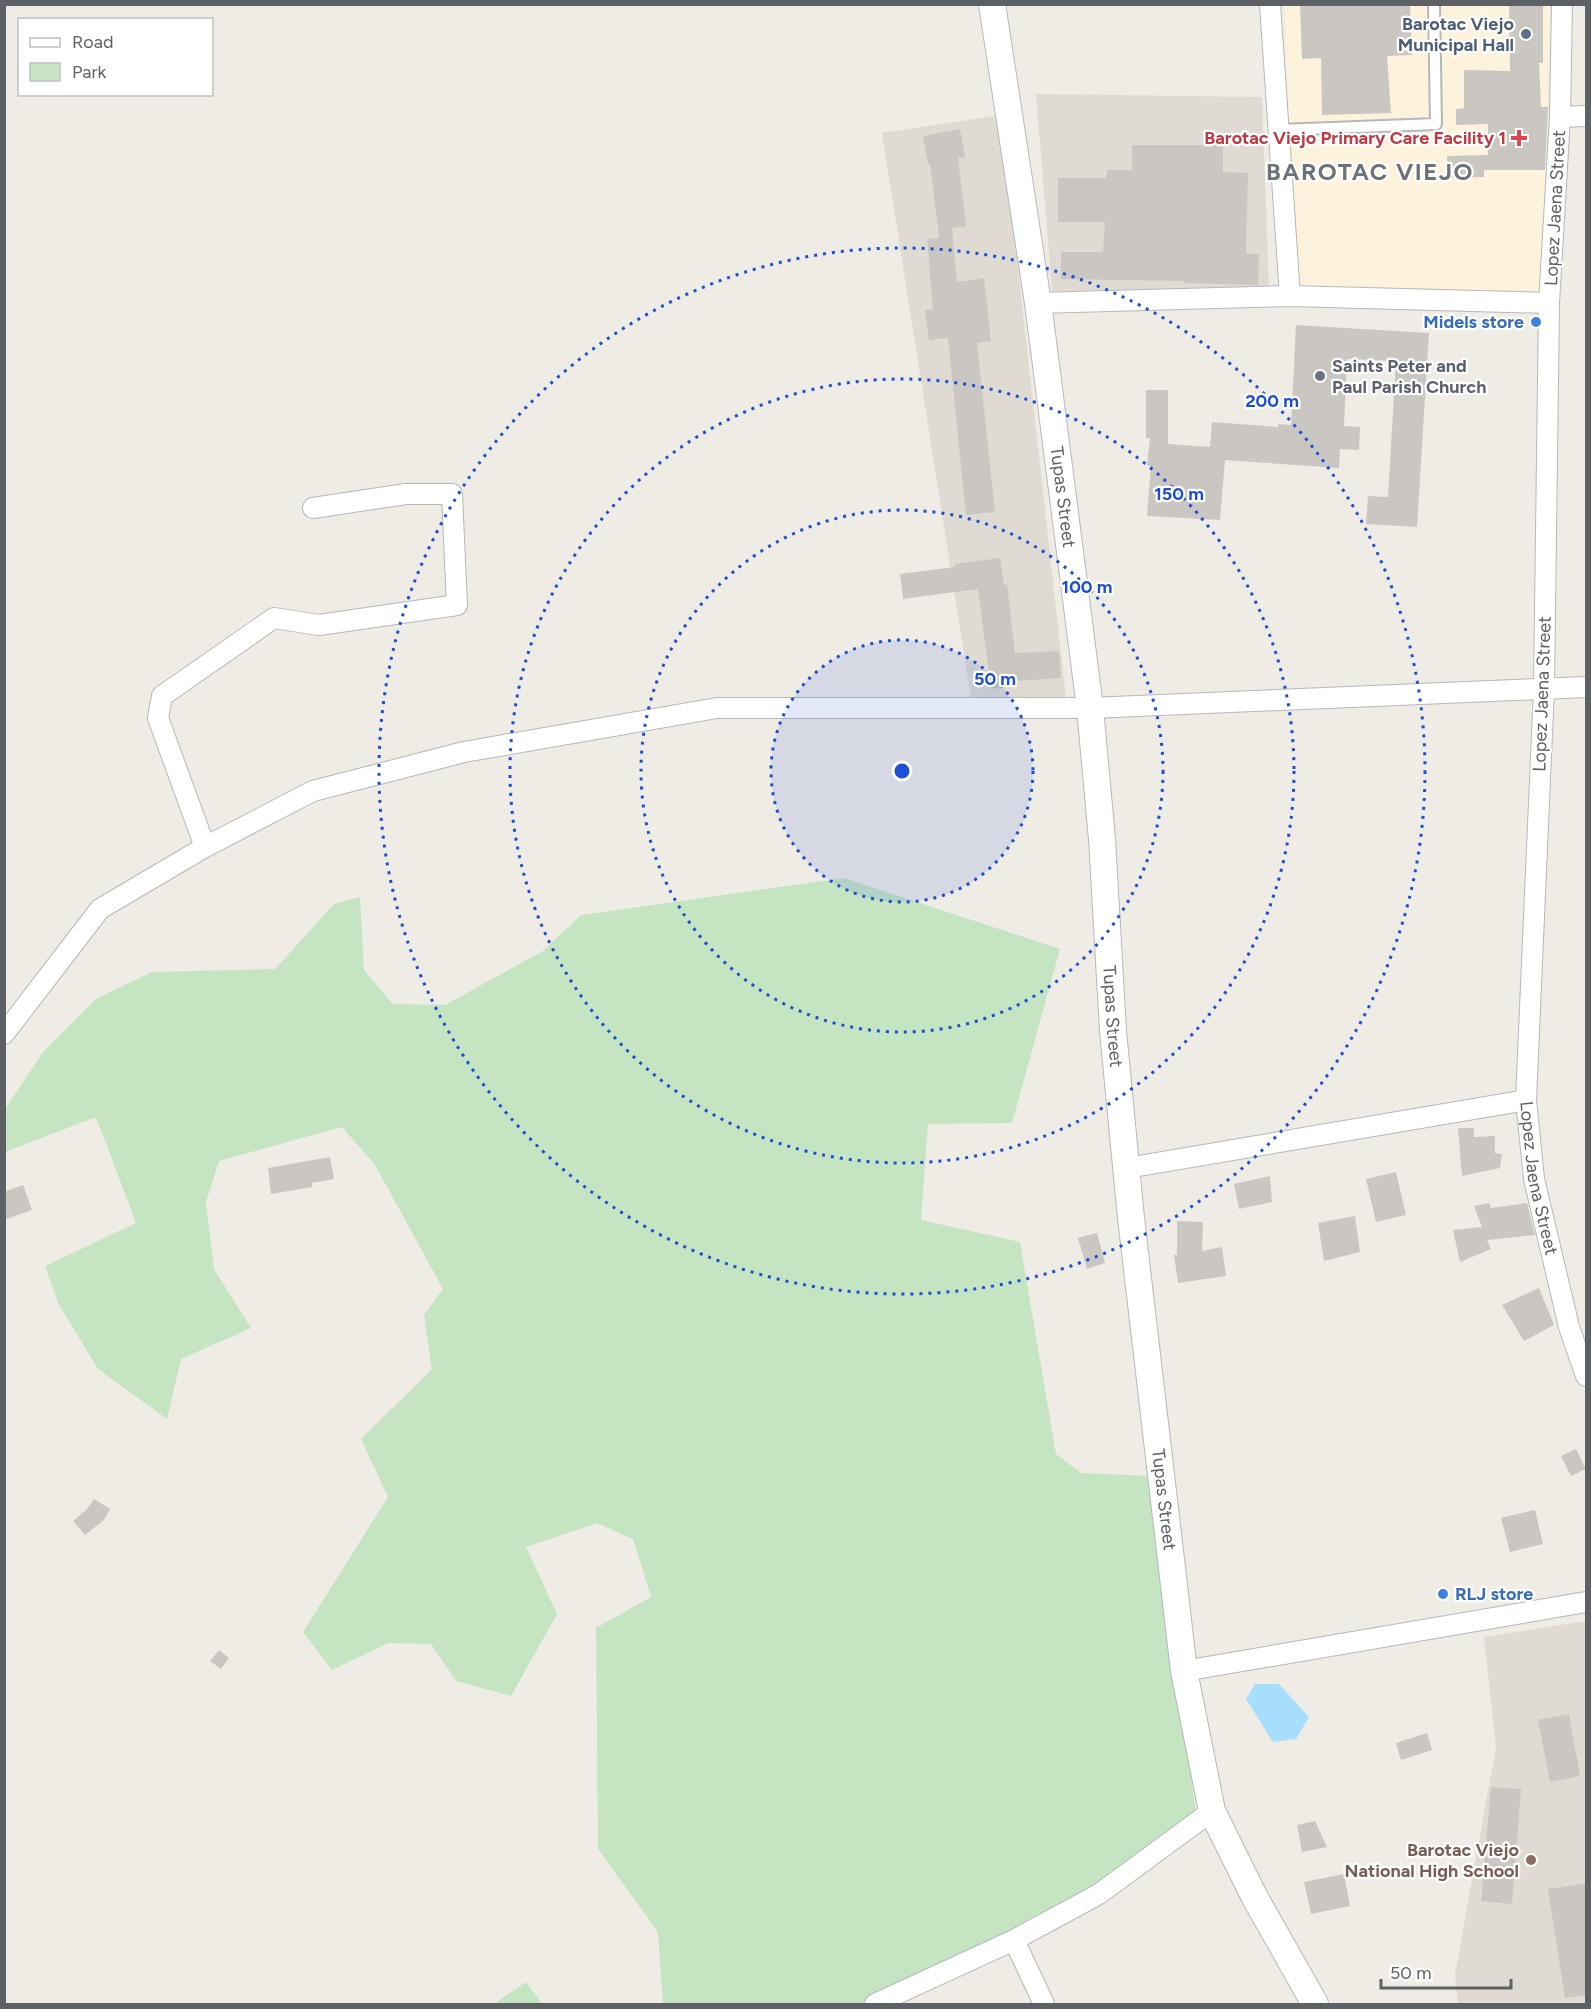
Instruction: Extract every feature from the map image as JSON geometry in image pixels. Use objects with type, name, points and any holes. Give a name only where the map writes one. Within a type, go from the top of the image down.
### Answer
[{"type":"street","name":"Tupas Street","points":[[992,4],[1038,303],[1090,708],[1102,839],[1113,1031],[1184,1671],[1212,1811],[1254,1896],[1315,2004]]},
{"type":"street","points":[[1270,4],[1290,296]]},
{"type":"street","name":"Lopez Jaena Street","points":[[1562,4],[1560,117],[1549,303],[1544,688],[1526,1100],[1534,1179],[1569,1327],[1587,1376]]},
{"type":"street","points":[[1560,117],[1587,116]]},
{"type":"street","points":[[1038,303],[1290,296],[1549,303]]},
{"type":"street","points":[[205,847],[158,718],[162,696],[274,618],[319,625],[457,605],[452,494],[406,494],[313,508]]},
{"type":"street","points":[[4,1034],[100,909],[205,847],[313,791],[464,752],[717,708],[1090,708],[1587,687]]},
{"type":"street","points":[[1127,1168],[1526,1100]]},
{"type":"street","points":[[1184,1671],[1587,1602]]},
{"type":"street","points":[[876,2004],[1014,1940],[1099,1894],[1212,1811]]},
{"type":"street","points":[[1014,1940],[1044,2004]]},
{"type":"lane","points":[[1279,130],[1436,124],[1434,4]]},
{"type":"shaded area","points":[[1284,5],[1550,5],[1542,297],[1296,286]]},
{"type":"shaded area","points":[[1036,94],[1262,97],[1269,288],[1052,291]]},
{"type":"shaded area","points":[[1001,115],[1066,698],[971,698],[882,133]]},
{"type":"shaded area","name":"Barotac Viejo National High School","points":[[1586,1621],[1586,2004],[1458,2004],[1455,1974],[1496,1747],[1484,1637]]},
{"type":"green space","points":[[844,878],[1060,949],[1012,1123],[928,1124],[921,1220],[1020,1242],[1056,1454],[1081,1473],[1151,1476],[1196,1814],[1108,1887],[868,2004],[663,2004],[658,1932],[598,1849],[596,1628],[651,1597],[633,1539],[597,1523],[526,1547],[557,1614],[511,1696],[456,1681],[431,1644],[388,1643],[332,1670],[303,1632],[388,1497],[361,1439],[432,1369],[424,1315],[443,1289],[375,1165],[342,1127],[219,1161],[206,1202],[214,1269],[251,1328],[181,1359],[167,1419],[98,1369],[59,1305],[45,1266],[136,1223],[96,1117],[5,1152],[5,1109],[43,1052],[96,999],[152,972],[275,969],[334,904],[360,897],[364,970],[393,1004],[445,1005],[543,951],[581,915]]},
{"type":"green space","points":[[526,1982],[542,2004],[494,2004]]},
{"type":"water","points":[[1255,1684],[1279,1684],[1309,1717],[1296,1739],[1273,1742],[1246,1699]]},
{"type":"building","points":[[1300,4],[1410,4],[1412,55],[1387,56],[1391,113],[1322,115],[1321,58],[1302,59]]},
{"type":"building","points":[[1509,4],[1543,4],[1543,63],[1539,63],[1541,107],[1548,107],[1545,170],[1484,170],[1484,177],[1448,178],[1447,156],[1488,155],[1488,124],[1456,125],[1456,109],[1464,108],[1464,70],[1510,71]]},
{"type":"building","points":[[960,129],[965,157],[958,158],[966,226],[952,228],[957,282],[984,278],[991,341],[977,343],[995,512],[966,515],[948,338],[929,340],[925,310],[933,309],[927,239],[939,238],[930,163],[928,164],[923,136]]},
{"type":"building","points":[[1132,145],[1223,145],[1223,172],[1248,173],[1246,254],[1259,254],[1258,285],[1061,279],[1061,252],[1103,252],[1105,222],[1058,222],[1058,178],[1106,178],[1107,170],[1132,170]]},
{"type":"building","points":[[1296,325],[1429,333],[1417,527],[1366,524],[1368,496],[1388,497],[1396,361],[1347,359],[1344,426],[1360,427],[1359,450],[1340,449],[1339,468],[1225,460],[1220,520],[1147,516],[1151,466],[1147,465],[1150,438],[1146,438],[1146,390],[1168,390],[1168,444],[1210,447],[1212,422],[1278,427],[1278,424],[1291,425]]},
{"type":"building","points":[[1000,558],[1004,585],[1007,584],[1015,653],[1059,651],[1061,678],[1017,681],[1018,686],[991,689],[978,589],[903,599],[900,574]]},
{"type":"building","points":[[1458,1128],[1474,1128],[1474,1137],[1495,1136],[1495,1153],[1502,1154],[1500,1168],[1462,1176]]},
{"type":"building","points":[[330,1157],[334,1179],[312,1183],[312,1187],[271,1194],[268,1168]]},
{"type":"building","points":[[1396,1172],[1406,1215],[1376,1222],[1366,1179]]},
{"type":"building","points":[[1270,1176],[1272,1202],[1239,1209],[1234,1184]]},
{"type":"building","points":[[23,1185],[32,1210],[4,1220],[4,1192]]},
{"type":"building","points":[[1489,1203],[1491,1208],[1527,1203],[1535,1235],[1487,1240],[1491,1249],[1460,1262],[1453,1230],[1482,1227],[1474,1206]]},
{"type":"building","points":[[1355,1216],[1360,1252],[1324,1261],[1318,1223]]},
{"type":"building","points":[[1177,1221],[1203,1222],[1202,1251],[1222,1247],[1226,1276],[1178,1283],[1174,1255],[1177,1255]]},
{"type":"building","points":[[1097,1233],[1105,1263],[1087,1269],[1078,1238]]},
{"type":"building","points":[[1539,1288],[1554,1325],[1524,1341],[1502,1305]]},
{"type":"building","points":[[1576,1449],[1586,1469],[1571,1476],[1561,1456]]},
{"type":"building","points":[[94,1499],[110,1509],[104,1520],[85,1535],[73,1521],[87,1509]]},
{"type":"building","points":[[1535,1510],[1543,1544],[1510,1552],[1501,1518]]},
{"type":"building","points":[[219,1650],[229,1658],[221,1669],[210,1661]]},
{"type":"building","points":[[1569,1714],[1580,1776],[1550,1782],[1538,1720]]},
{"type":"building","points":[[1427,1733],[1432,1750],[1401,1760],[1396,1743]]},
{"type":"building","points":[[1491,1787],[1521,1789],[1512,1904],[1481,1901]]},
{"type":"building","points":[[1315,1821],[1327,1847],[1302,1852],[1297,1825]]},
{"type":"building","points":[[1344,1874],[1350,1906],[1311,1914],[1304,1882]]},
{"type":"building","points":[[1587,1883],[1587,1995],[1565,1998],[1548,1889]]},
{"type":"place","name":"Barotac Viejo Municipal Hall","points":[[1526,34]]},
{"type":"place","name":"Barotac Viejo Primary Care Facility 1","points":[[1519,138]]},
{"type":"place","name":"Midels store","points":[[1536,322]]},
{"type":"place","name":"Saints Peter and Paul Parish Church","points":[[1320,376]]},
{"type":"place","name":"RLJ store","points":[[1443,1594]]},
{"type":"place","name":"Barotac Viejo National High School","points":[[1531,1860]]},
{"type":"district","name":"BAROTAC VIEJO","points":[[1370,171]]}]
